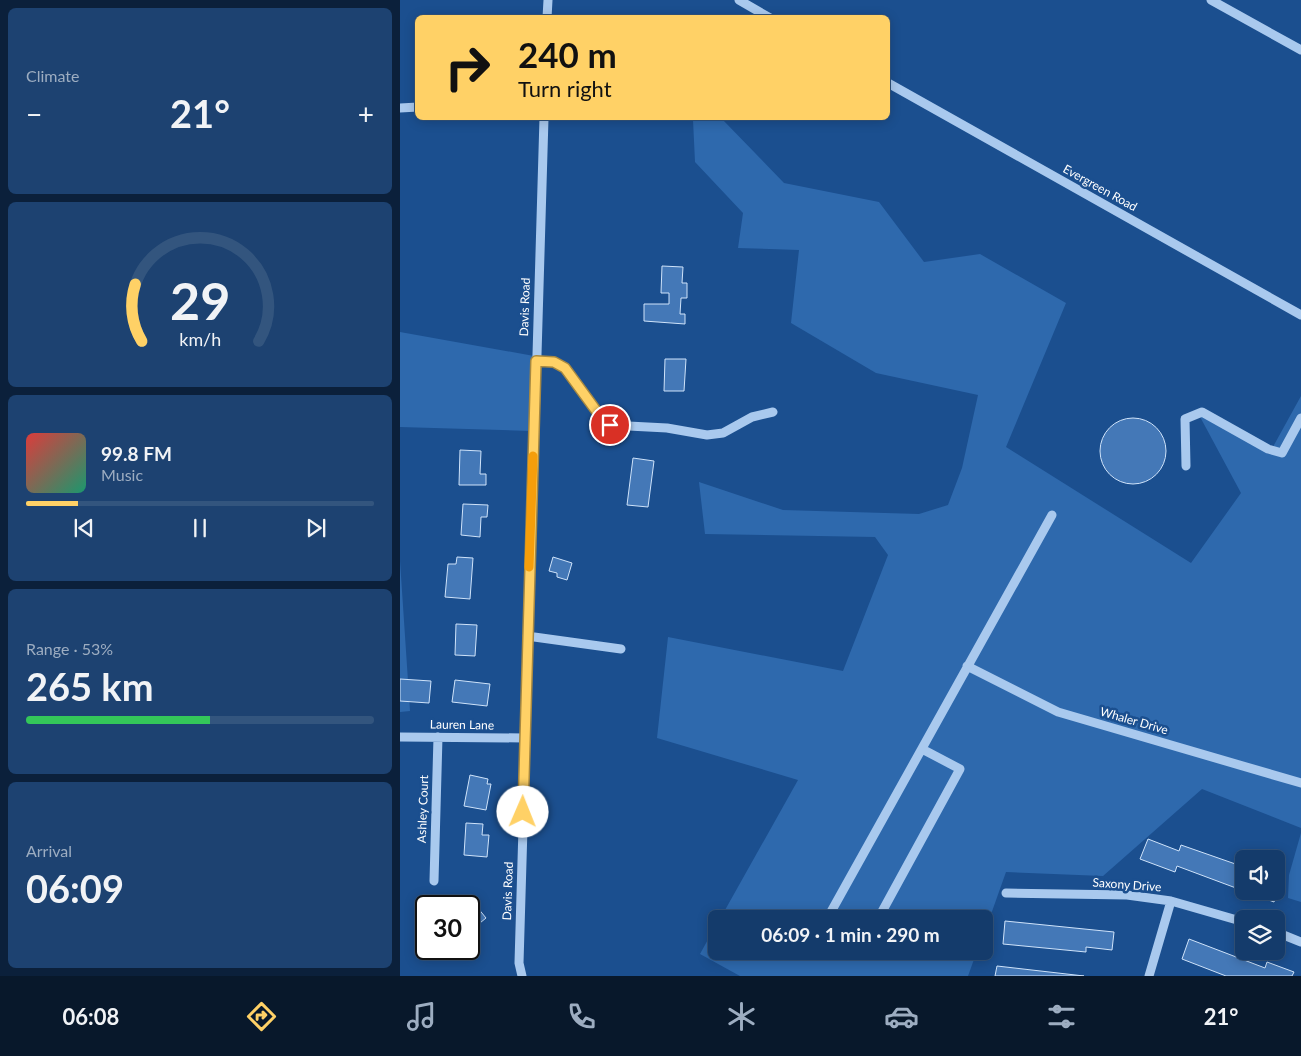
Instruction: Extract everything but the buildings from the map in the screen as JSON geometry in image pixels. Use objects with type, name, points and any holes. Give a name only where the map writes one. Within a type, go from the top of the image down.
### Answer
[{"type":"street","points":[[547,15],[548,0]]},
{"type":"street","points":[[739,0],[765,15]]},
{"type":"street","points":[[1211,0],[1301,50]]},
{"type":"street","name":"Evergreen Road","points":[[890,84],[1301,315]]},
{"type":"street","points":[[400,108],[415,107]]},
{"type":"street","name":"Davis Road","points":[[522,976],[519,963],[524,738],[544,120]]},
{"type":"street","points":[[536,361],[554,362],[565,368],[603,420],[610,425],[667,428],[707,435],[723,433],[752,417],[773,412]]},
{"type":"street","points":[[1186,466],[1185,419],[1202,412],[1268,449],[1282,452],[1301,418]]},
{"type":"street","points":[[832,910],[1052,515]]},
{"type":"street","points":[[527,636],[620,649]]},
{"type":"street","name":"Whaler Drive","points":[[967,666],[1058,712],[1301,783]]},
{"type":"street","name":"Lauren Lane","points":[[400,737],[524,738]]},
{"type":"street","name":"Ashley Court","points":[[434,881],[438,737]]},
{"type":"street","points":[[883,910],[960,769],[922,749]]},
{"type":"street","name":"Saxony Drive","points":[[1006,893],[1127,895],[1171,901],[1235,919]]},
{"type":"street","points":[[1149,976],[1171,901]]},
{"type":"street","points":[[1285,936],[1301,942]]},
{"type":"shaded area","points":[[693,120],[723,120],[784,183],[879,202],[924,262],[980,254],[1066,303],[1006,447],[1191,563],[1241,493],[1198,413],[1269,454],[1301,396],[1301,828],[1202,789],[1103,876],[1006,872],[993,910],[725,910],[798,780],[657,738],[668,637],[843,671],[888,555],[875,537],[705,534],[699,482],[783,510],[919,514],[948,505],[962,468],[978,395],[876,373],[791,323],[799,250],[738,248],[743,213],[695,162]]},
{"type":"shaded area","points":[[400,332],[534,356],[531,431],[400,427]]},
{"type":"shaded area","points":[[400,561],[410,711],[400,712]]},
{"type":"shaded area","points":[[1301,833],[1301,902],[1288,898],[1289,875]]},
{"type":"shaded area","points":[[708,940],[708,958],[700,954]]},
{"type":"shaded area","points":[[711,960],[974,960],[968,976],[740,976]]},
{"type":"slow traffic","points":[[529,567],[533,456]]},
{"type":"route","points":[[523,812],[536,361],[554,362],[565,368],[603,420],[610,425]]}]
